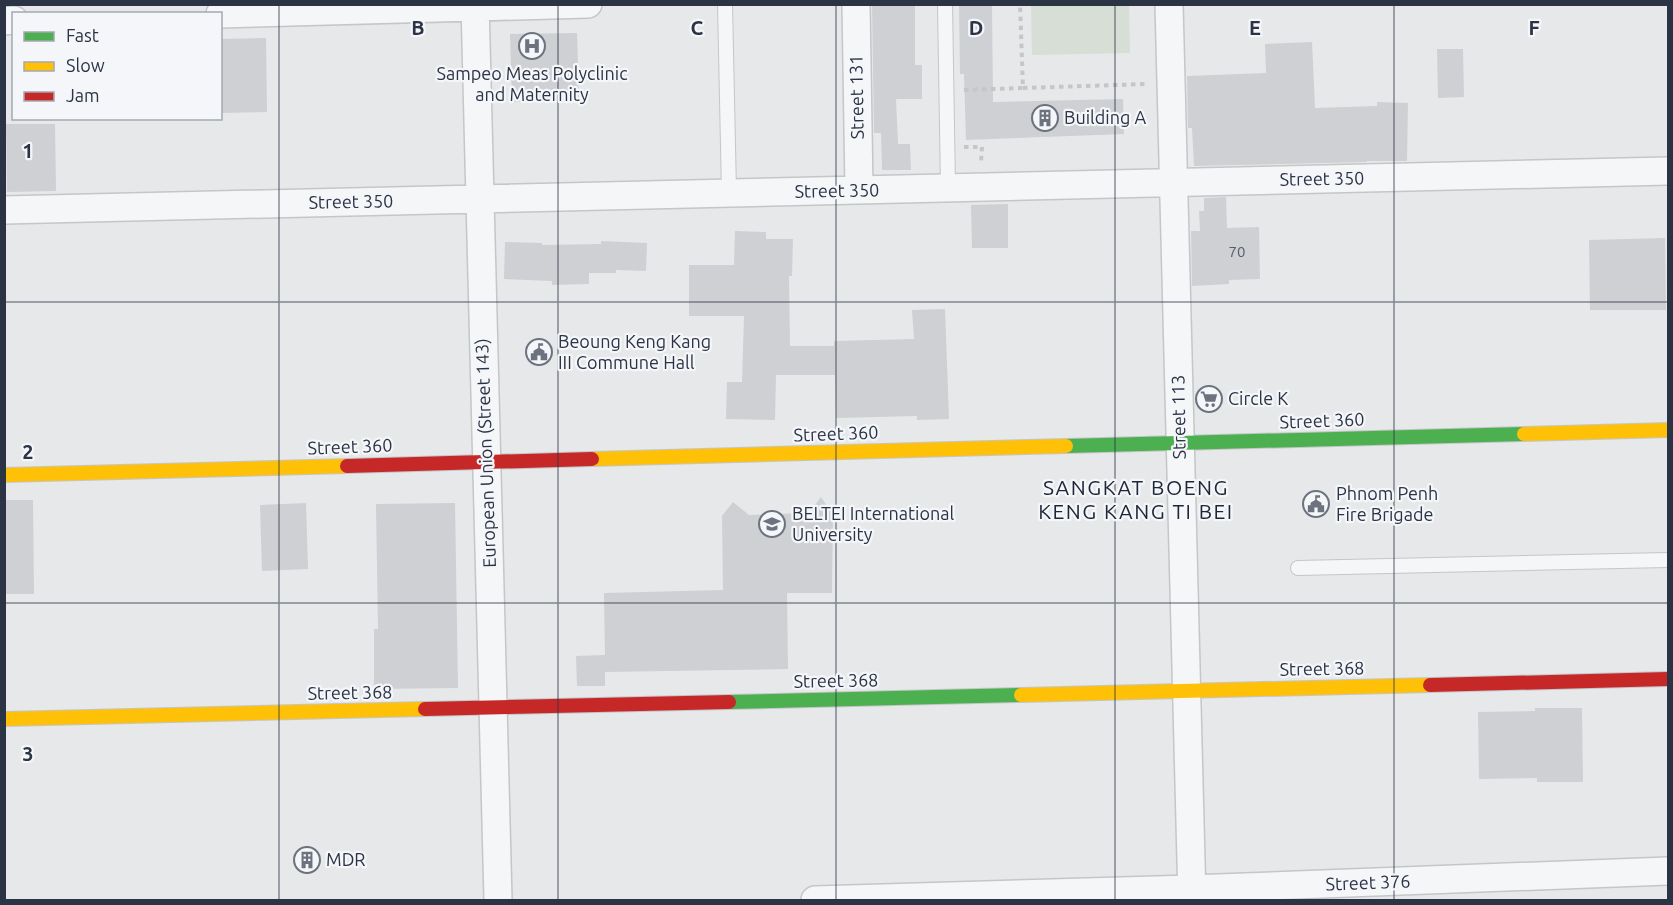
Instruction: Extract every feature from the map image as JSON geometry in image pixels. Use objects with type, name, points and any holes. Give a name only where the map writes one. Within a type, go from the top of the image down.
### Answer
[{"type":"street","points":[[222,15],[588,4]]},
{"type":"street","name":"Street 131","points":[[856,4],[859,190]]},
{"type":"street","name":"Street 113","points":[[1169,4],[1191,895]]},
{"type":"street","name":"European Union (Street 143)","points":[[475,6],[498,900]]},
{"type":"street","name":"Street 350","points":[[4,210],[1668,171]]},
{"type":"street","name":"Street 360","points":[[4,475],[1668,430]]},
{"type":"street","name":"Street 368","points":[[4,719],[1668,679]]},
{"type":"street","name":"Street 376","points":[[815,900],[1191,895],[1668,871]]},
{"type":"lane","points":[[725,4],[729,193]]},
{"type":"lane","points":[[945,4],[948,188]]},
{"type":"lane","points":[[1298,568],[1668,560]]},
{"type":"path","points":[[1020,4],[1023,88]]},
{"type":"path","points":[[961,90],[1148,85],[1147,73]]},
{"type":"path","points":[[962,147],[982,147],[980,174],[982,187]]},
{"type":"shaded area","points":[[1031,5],[1129,5],[1130,53],[1032,55]]},
{"type":"building","points":[[872,4],[915,4],[915,65],[922,65],[922,99],[896,99],[898,144],[910,144],[911,170],[882,170],[881,133],[874,133]]},
{"type":"building","name":"Building A","points":[[959,4],[992,4],[993,102],[1123,99],[1124,134],[966,140],[964,74],[960,74]]},
{"type":"building","points":[[577,33],[579,100],[512,102],[510,34]]},
{"type":"building","points":[[266,38],[267,112],[222,113],[222,39]]},
{"type":"building","points":[[1312,42],[1315,108],[1377,106],[1377,102],[1408,103],[1407,161],[1194,166],[1192,128],[1188,128],[1187,76],[1266,73],[1265,44]]},
{"type":"building","points":[[1437,49],[1463,49],[1464,97],[1438,98]]},
{"type":"building","points":[[6,124],[55,124],[56,191],[7,192]]},
{"type":"building","points":[[1226,197],[1227,228],[1259,227],[1260,279],[1229,280],[1229,284],[1192,286],[1191,231],[1200,231],[1199,211],[1204,211],[1204,198]]},
{"type":"building","points":[[1008,204],[1008,248],[972,248],[971,205]]},
{"type":"building","points":[[735,231],[766,232],[766,239],[793,239],[792,276],[789,276],[790,346],[834,346],[834,341],[914,339],[912,310],[945,309],[949,419],[917,420],[917,416],[836,418],[835,375],[776,375],[775,420],[726,419],[727,382],[742,382],[744,316],[689,316],[689,265],[734,265]]},
{"type":"building","points":[[1665,238],[1666,310],[1590,310],[1589,240]]},
{"type":"building","points":[[601,241],[647,243],[646,271],[616,270],[616,273],[589,273],[589,284],[552,285],[552,281],[504,279],[505,242],[542,243],[542,245],[601,244]]},
{"type":"building","points":[[821,497],[833,515],[832,593],[787,593],[788,669],[605,672],[605,686],[577,686],[576,656],[605,655],[604,593],[723,590],[722,516],[733,502],[749,515],[809,513]]},
{"type":"building","points":[[4,500],[33,500],[34,594],[4,594]]},
{"type":"building","points":[[306,503],[308,569],[262,571],[260,505]]},
{"type":"building","points":[[455,503],[458,688],[374,689],[374,629],[378,629],[376,504]]},
{"type":"building","points":[[1535,708],[1582,708],[1583,782],[1537,782],[1537,778],[1479,779],[1478,712],[1535,711]]},
{"type":"traffic: fast","points":[[1066,446],[1524,434]]},
{"type":"traffic: fast","points":[[729,702],[1021,695]]},
{"type":"traffic: slow","points":[[1524,434],[1668,430]]},
{"type":"traffic: slow","points":[[592,459],[1066,446]]},
{"type":"traffic: slow","points":[[4,475],[347,466]]},
{"type":"traffic: slow","points":[[1021,695],[1430,685]]},
{"type":"traffic: slow","points":[[4,719],[425,709]]},
{"type":"traffic: jam","points":[[347,466],[592,459]]},
{"type":"traffic: jam","points":[[1430,685],[1668,679]]},
{"type":"traffic: jam","points":[[425,709],[729,702]]},
{"type":"place","name":"Sampeo Meas Polyclinic and Maternity","points":[[532,46]]},
{"type":"place","name":"Building A","points":[[1045,118]]},
{"type":"place","name":"Beoung Keng Kang III Commune Hall","points":[[539,352]]},
{"type":"place","name":"Circle K","points":[[1209,399]]},
{"type":"place","name":"Phnom Penh Fire Brigade","points":[[1316,504]]},
{"type":"place","name":"BELTEI International University","points":[[772,524]]},
{"type":"place","name":"MDR","points":[[307,860]]},
{"type":"district","name":"SANGKAT BOENG KENG KANG TI BEI","points":[[1136,500]]}]
